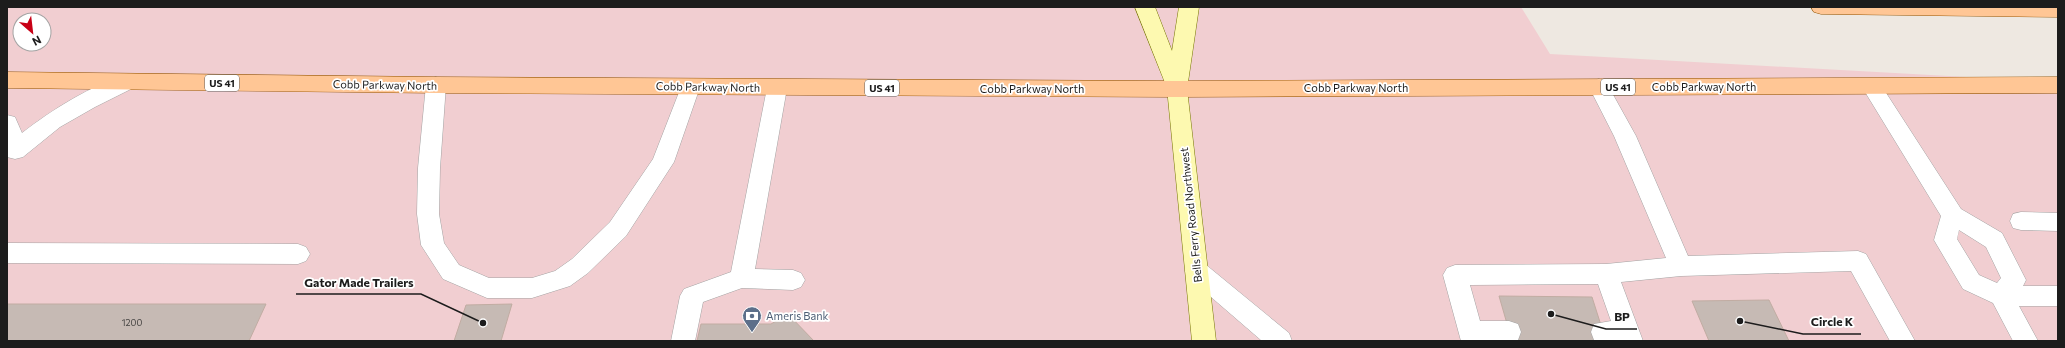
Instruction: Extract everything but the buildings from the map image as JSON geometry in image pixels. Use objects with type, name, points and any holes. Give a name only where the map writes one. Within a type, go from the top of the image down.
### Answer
[{"type":"main road","name":"Bells Ferry Road Northwest","points":[[1145,7],[1177,89]]},
{"type":"main road","name":"Bells Ferry Road Northwest","points":[[1189,7],[1177,89],[1204,341]]},
{"type":"main road","points":[[1821,7],[2058,10]]},
{"type":"main road","name":"Cobb Parkway North","points":[[7,80],[777,88],[1177,89],[2058,85]]},
{"type":"lane","points":[[11,157],[53,121],[88,101],[128,82]]},
{"type":"lane","points":[[436,85],[428,168],[428,214],[433,245],[451,272],[487,288],[532,288],[562,279],[580,266],[618,229],[663,162],[690,87]]},
{"type":"lane","points":[[1599,87],[1625,136],[1681,266]]},
{"type":"lane","points":[[1872,87],[1953,215],[1994,240],[2014,280],[2001,296]]},
{"type":"lane","points":[[742,278],[777,88]]},
{"type":"lane","points":[[7,122],[11,130],[11,157]]},
{"type":"lane","points":[[1953,215],[1945,240],[1971,282],[2001,296],[2058,296]]},
{"type":"lane","points":[[2021,221],[2058,222]]},
{"type":"lane","points":[[7,253],[298,254]]},
{"type":"lane","points":[[1509,332],[1472,337],[1455,275],[1606,274],[1681,266],[1858,261],[1903,341]]},
{"type":"lane","points":[[1197,271],[1280,341]]},
{"type":"lane","points":[[1603,332],[1629,336],[1606,274]]},
{"type":"lane","points":[[683,341],[692,296],[742,278],[793,280]]},
{"type":"lane","points":[[2001,296],[2026,341]]},
{"type":"shaded area","points":[[7,7],[1521,7],[1550,54],[2058,82],[2058,341],[7,341]]},
{"type":"place","name":"BP","points":[[1551,314]]},
{"type":"place","name":"Circle K","points":[[1740,321]]},
{"type":"place","name":"Gator Made Trailers","points":[[483,323]]},
{"type":"place","name":"Ameris Bank","points":[[752,333]]}]
